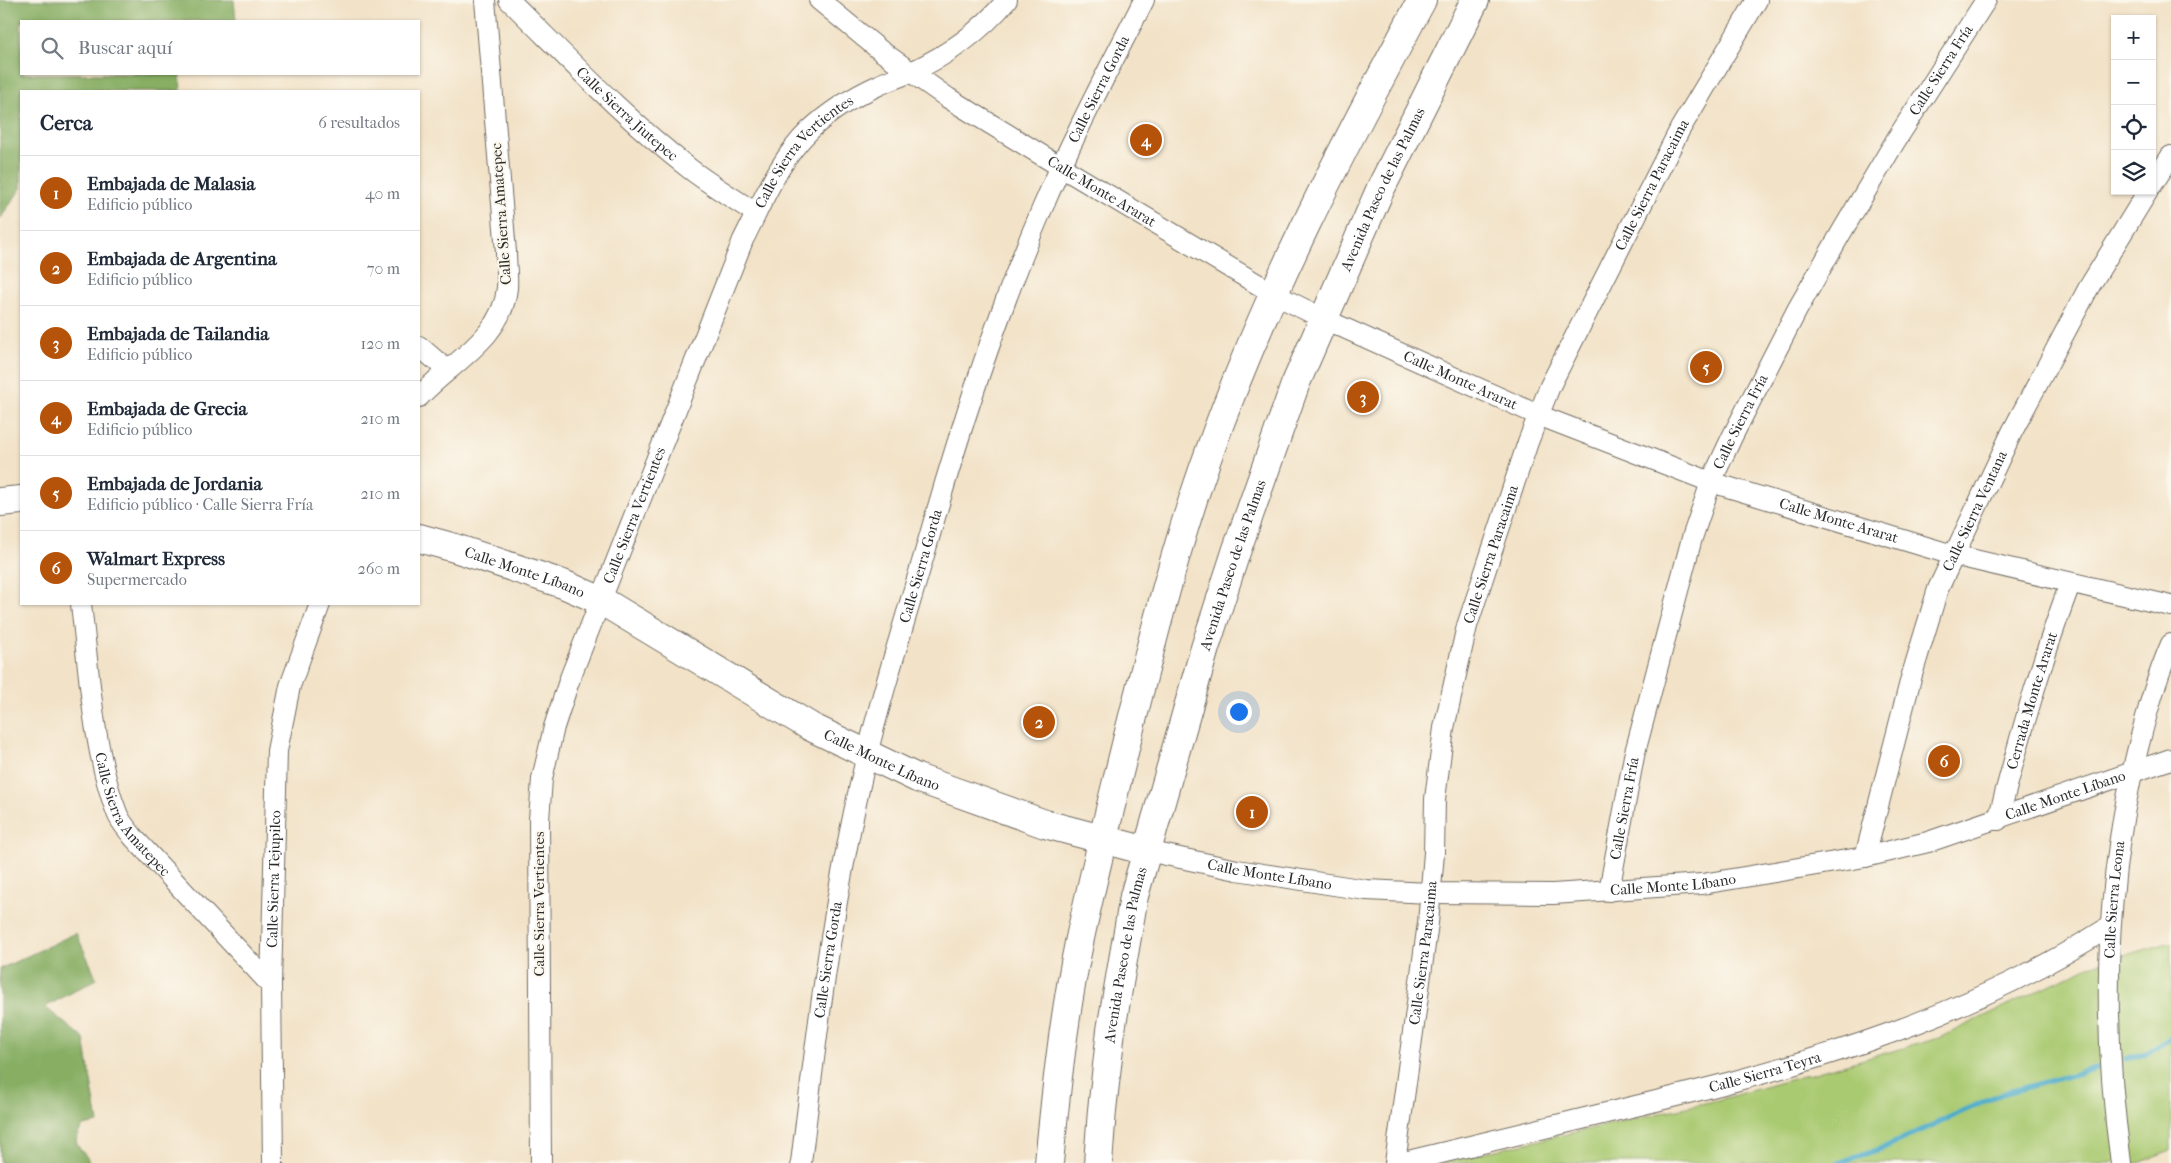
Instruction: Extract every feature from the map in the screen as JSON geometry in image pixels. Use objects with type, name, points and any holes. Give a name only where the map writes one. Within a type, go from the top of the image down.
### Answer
[{"type":"main road","points":[[1049,1163],[1064,1030],[1079,945],[1102,840],[1156,623],[1184,528],[1208,454],[1274,294],[1318,197],[1422,0]]},
{"type":"main road","name":"Avenida Paseo de las Palmas","points":[[1098,1163],[1102,1110],[1120,971],[1134,896],[1205,648],[1236,552],[1295,385],[1380,190],[1475,0]]},
{"type":"main road","name":"Calle Monte Líbano","points":[[420,538],[554,581],[602,601],[811,727],[926,781],[1044,824],[1147,851]]},
{"type":"street","name":"Calle Sierra Amatepec","points":[[420,395],[489,333],[501,312],[507,288],[485,0]]},
{"type":"street","name":"Calle Sierra Jiutepec","points":[[509,0],[618,108],[643,130],[691,170],[756,214]]},
{"type":"street","name":"Calle Monte Ararat","points":[[819,0],[881,51],[911,72],[1060,167],[1274,294],[1324,319],[1538,415],[1711,482],[1953,556],[2171,606]]},
{"type":"street","name":"Calle Sierra Vertientes","points":[[541,1163],[539,820],[542,779],[559,710],[743,240],[770,182],[789,152],[811,129],[850,101],[947,53],[971,36],[1007,0]]},
{"type":"street","name":"Calle Sierra Gorda","points":[[802,1163],[815,1042],[829,950],[846,853],[867,754],[957,439],[1024,251],[1060,167],[1144,0]]},
{"type":"street","name":"Calle Sierra Paracaima","points":[[1395,1163],[1424,962],[1434,853],[1435,799],[1446,719],[1467,626],[1538,415],[1680,129],[1757,0]]},
{"type":"street","name":"Calle Sierra Fría","points":[[1609,891],[1634,756],[1694,530],[1711,482],[1732,436],[1797,310],[1896,140],[1986,0]]},
{"type":"street","points":[[2156,179],[2171,156]]},
{"type":"street","name":"Calle Sierra Ventana","points":[[1865,857],[1925,629],[1938,590],[2012,432],[2089,287],[2146,195]]},
{"type":"street","points":[[420,347],[446,370]]},
{"type":"street","name":"Cerrada Monte Ararat","points":[[1998,820],[2042,663],[2070,584]]},
{"type":"street","name":"Calle Sierra Amatepec","points":[[81,605],[96,724],[106,777],[117,815],[134,838],[271,985]]},
{"type":"street","name":"Calle Sierra Tejupilco","points":[[273,1163],[271,985],[277,751],[290,686],[320,605]]},
{"type":"street","name":"Calle Sierra Leona","points":[[2121,1163],[2112,1075],[2110,926],[2121,823],[2150,699],[2171,644]]},
{"type":"street","name":"Calle Monte Líbano","points":[[1147,851],[1237,870],[1366,890],[1430,893],[1553,894],[1702,884],[1865,857],[1928,842],[1998,820],[2171,758]]},
{"type":"street","name":"Calle Sierra Teyra","points":[[1400,1163],[1724,1085],[1864,1044],[1953,1010],[2005,986],[2066,954],[2110,926]]},
{"type":"green space","points":[[0,0],[234,0],[236,20],[20,20],[20,75],[180,75],[181,90],[20,90],[20,189],[0,219]]},
{"type":"green space","points":[[76,933],[97,979],[45,1007],[84,1039],[98,1123],[83,1126],[76,1139],[79,1148],[89,1163],[0,1163],[0,969]]},
{"type":"green space","points":[[2171,942],[2171,1151],[2139,1163],[1438,1163],[1718,1100],[1939,1038],[2089,966]]},
{"type":"waterway","points":[[2126,1059],[2147,1053],[2171,1038]]},
{"type":"waterway","points":[[1838,1163],[1883,1148],[1998,1095],[2097,1068]]},
{"type":"place","name":"Embajada de Grecia","points":[[1146,140]]},
{"type":"place","name":"Embajada de Jordania","points":[[1706,367]]},
{"type":"place","name":"Embajada de Tailandia","points":[[1363,397]]},
{"type":"place","name":"Embajada de Argentina","points":[[1039,722]]},
{"type":"place","name":"Walmart Express","points":[[1944,761]]},
{"type":"place","name":"Embajada de Malasia","points":[[1252,812]]}]
